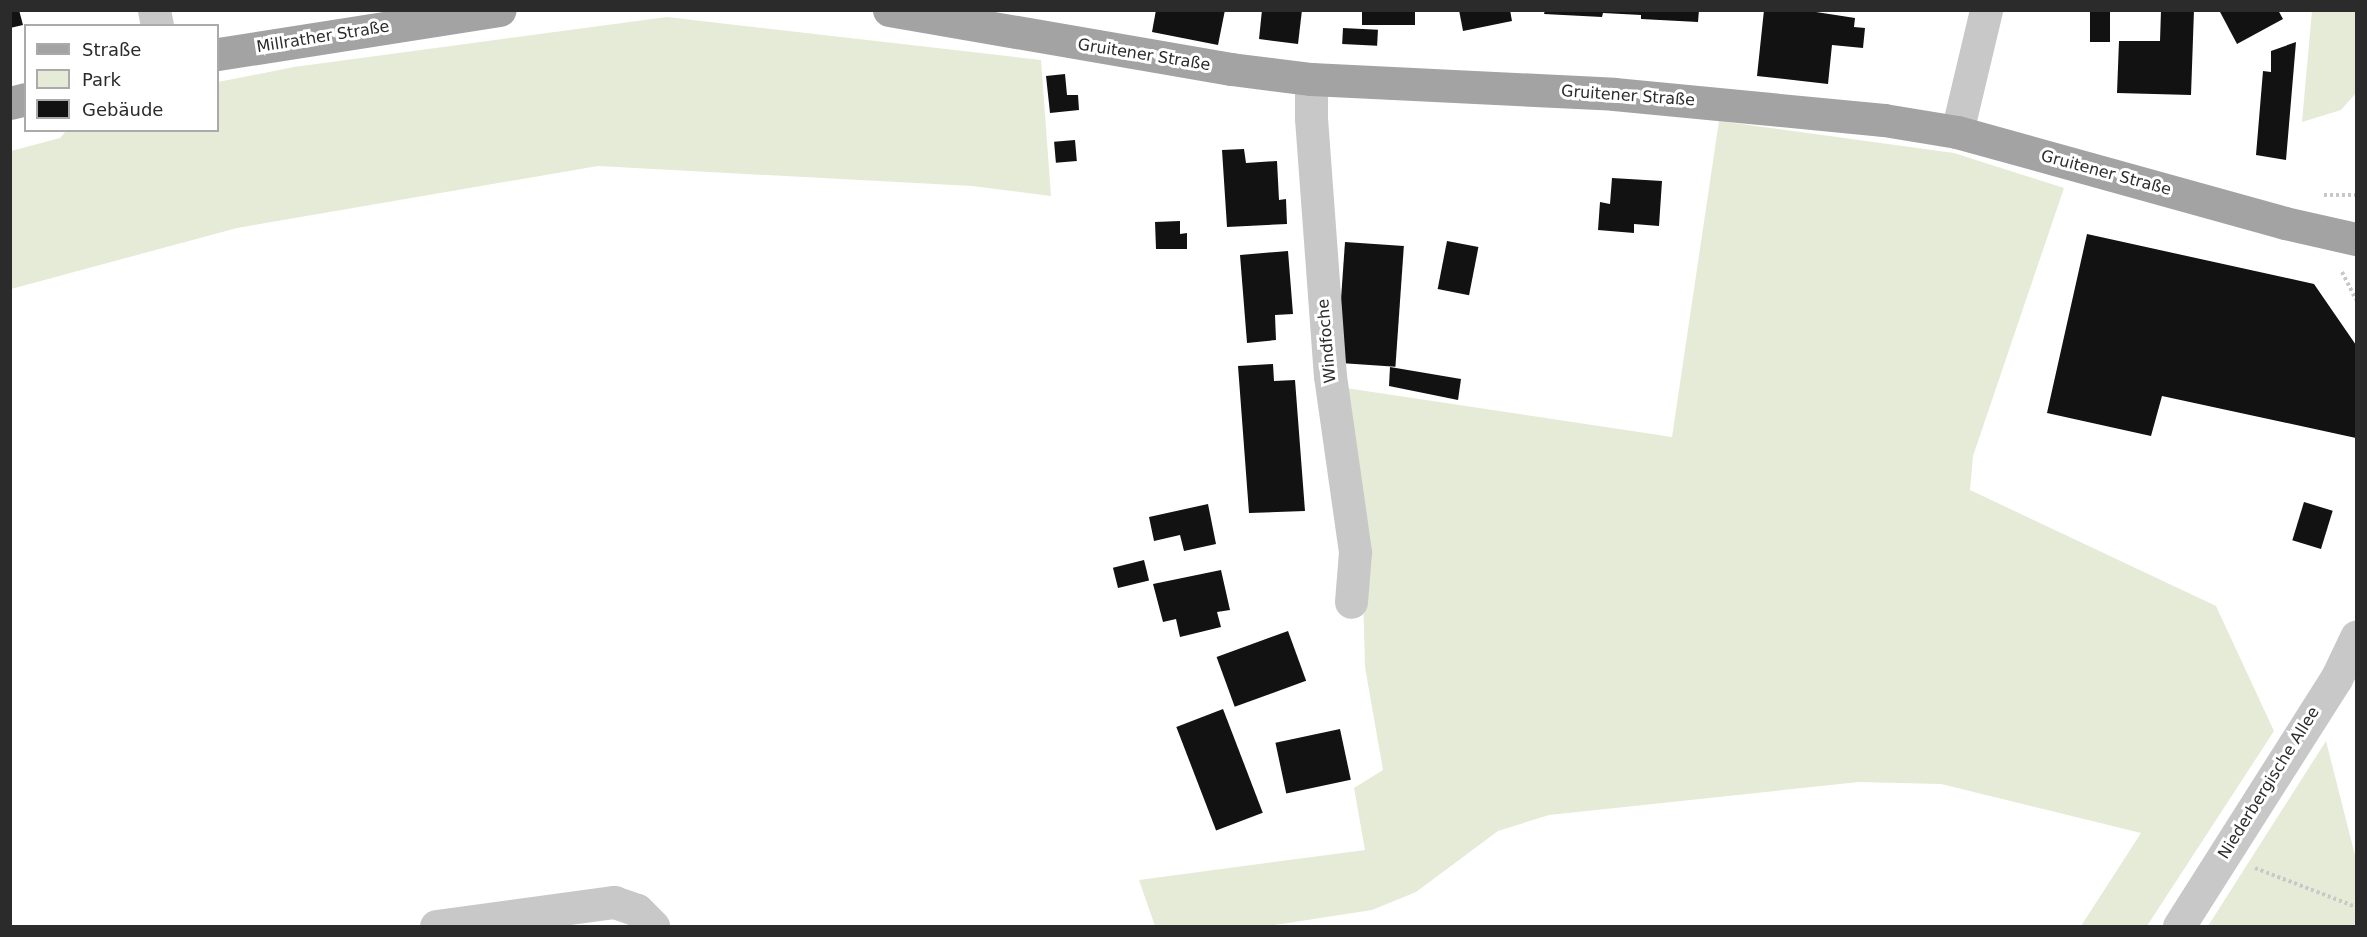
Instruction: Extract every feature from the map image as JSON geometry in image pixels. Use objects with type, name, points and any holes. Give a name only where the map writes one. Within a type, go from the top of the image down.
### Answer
[{"type":"main road","name":"Millrather Straße","points":[[219,54],[500,10]]},
{"type":"main road","name":"Gruitener Straße","points":[[889,10],[1219,67],[1311,79],[1614,94],[1884,120],[1957,132],[2285,224],[2356,239]]},
{"type":"street","points":[[1957,132],[1986,10]]},
{"type":"street","name":"Windfoche","points":[[1311,79],[1311,118],[1329,365],[1355,552],[1351,602]]},
{"type":"street","name":"Niederbergische Allee","points":[[2179,927],[2336,679],[2356,638]]},
{"type":"street","points":[[436,927],[543,918],[614,902],[645,918]]},
{"type":"path","points":[[2223,856],[2356,907]]},
{"type":"green space","points":[[2312,11],[2356,11],[2356,93],[2341,110],[2302,122]]},
{"type":"green space","points":[[667,17],[1041,60],[1051,196],[972,186],[598,166],[237,228],[11,289],[11,151],[60,138],[65,132],[219,132],[219,82],[294,67]]},
{"type":"green space","points":[[1719,121],[1954,153],[2064,188],[1973,456],[1970,490],[2216,606],[2274,731],[2147,926],[2081,926],[2141,833],[1941,784],[1859,782],[1549,815],[1498,831],[1416,892],[1372,910],[1268,926],[1155,926],[1139,880],[1365,850],[1354,788],[1383,770],[1365,667],[1363,593],[1339,387],[1672,437]]},
{"type":"green space","points":[[2326,741],[2356,859],[2356,926],[2208,926]]},
{"type":"building","points":[[10,10],[19,10],[23,25],[10,28]]},
{"type":"building","points":[[1156,10],[1225,10],[1218,45],[1152,32]]},
{"type":"building","points":[[1262,10],[1302,10],[1298,44],[1259,39]]},
{"type":"building","points":[[1362,10],[1415,10],[1415,25],[1362,25]]},
{"type":"building","points":[[1459,10],[1510,10],[1512,21],[1463,31]]},
{"type":"building","points":[[1545,10],[1699,10],[1698,22],[1641,19],[1641,15],[1603,13],[1602,17],[1544,14]]},
{"type":"building","points":[[1764,10],[1803,10],[1855,18],[1854,27],[1865,28],[1863,48],[1832,45],[1828,84],[1757,76]]},
{"type":"building","points":[[2090,10],[2110,10],[2110,42],[2090,42]]},
{"type":"building","points":[[2161,10],[2194,10],[2191,95],[2117,93],[2119,41],[2160,41]]},
{"type":"building","points":[[2219,10],[2278,10],[2283,19],[2237,44]]},
{"type":"building","points":[[1343,28],[1378,30],[1377,46],[1342,44]]},
{"type":"building","points":[[2296,42],[2286,160],[2256,155],[2263,71],[2271,72],[2271,51]]},
{"type":"building","points":[[1065,74],[1067,95],[1078,95],[1079,110],[1050,113],[1046,76]]},
{"type":"building","points":[[1075,140],[1077,161],[1056,163],[1054,142]]},
{"type":"building","points":[[1244,149],[1246,163],[1277,161],[1279,200],[1286,199],[1287,224],[1227,227],[1222,150]]},
{"type":"building","points":[[1612,178],[1662,181],[1659,226],[1634,224],[1634,233],[1598,230],[1600,202],[1610,204]]},
{"type":"building","points":[[1180,221],[1180,234],[1187,233],[1187,249],[1156,249],[1155,222]]},
{"type":"building","points":[[2087,234],[2314,284],[2356,345],[2356,438],[2162,396],[2151,436],[2047,413]]},
{"type":"building","points":[[1447,241],[1478,247],[1469,295],[1438,289]]},
{"type":"building","points":[[1345,242],[1404,246],[1395,367],[1337,363]]},
{"type":"building","points":[[1288,251],[1293,314],[1275,315],[1276,340],[1247,343],[1240,255]]},
{"type":"building","points":[[1273,364],[1274,381],[1295,380],[1305,511],[1249,513],[1238,366]]},
{"type":"building","points":[[1390,367],[1461,379],[1458,400],[1389,386]]},
{"type":"building","points":[[2304,502],[2333,511],[2321,549],[2292,540]]},
{"type":"building","points":[[1208,504],[1216,544],[1184,551],[1180,535],[1154,541],[1149,517]]},
{"type":"building","points":[[1144,560],[1149,580],[1118,588],[1113,568]]},
{"type":"building","points":[[1221,570],[1230,610],[1217,612],[1221,627],[1180,637],[1176,619],[1163,622],[1153,584]]},
{"type":"building","points":[[1288,631],[1306,681],[1235,707],[1217,657]]},
{"type":"building","points":[[1223,709],[1263,813],[1216,831],[1176,727]]},
{"type":"building","points":[[1340,729],[1351,780],[1286,794],[1275,743]]}]
